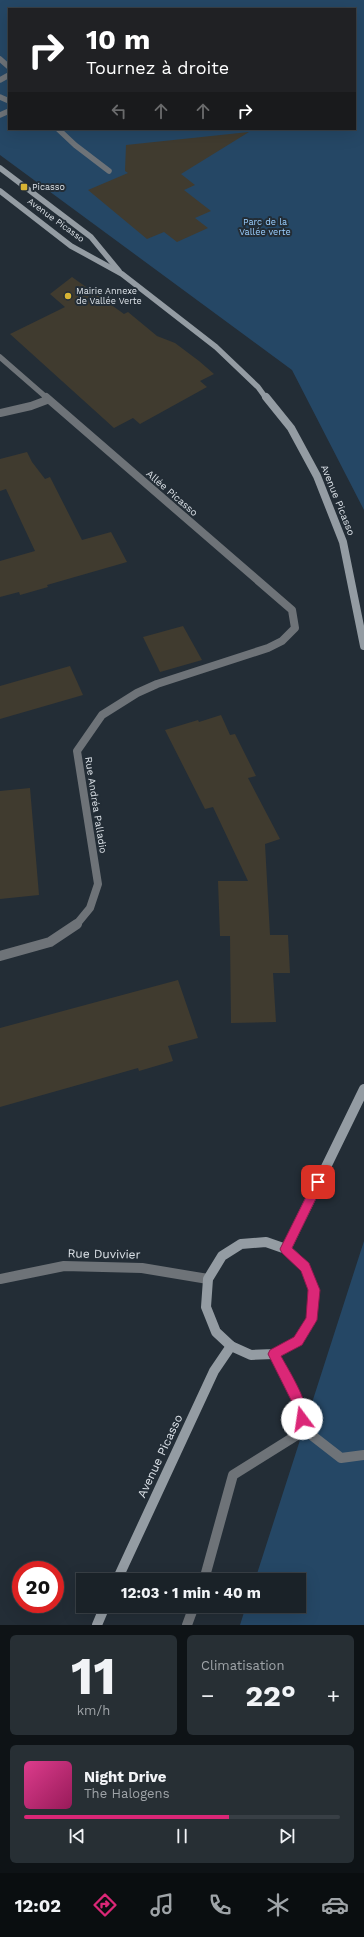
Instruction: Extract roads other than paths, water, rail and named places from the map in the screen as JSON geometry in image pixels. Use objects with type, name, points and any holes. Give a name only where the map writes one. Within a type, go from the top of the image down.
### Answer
[{"type":"street","points":[[0,59],[8,66]]},
{"type":"street","points":[[59,130],[75,145],[109,171]]},
{"type":"street","name":"Avenue Picasso","points":[[0,168],[91,237],[122,274]]},
{"type":"street","name":"Avenue Picasso","points":[[0,191],[71,246],[122,274],[216,347],[258,387],[291,428],[317,476],[343,542],[364,646]]},
{"type":"street","name":"Allée Picasso","points":[[0,357],[292,610],[295,628],[282,641],[268,648]]},
{"type":"street","points":[[0,413],[31,406],[48,400]]},
{"type":"street","name":"Rue Andréa Palladio","points":[[0,956],[50,942],[75,926],[90,908],[98,884],[77,750],[102,715],[137,693],[157,684],[268,648]]},
{"type":"street","points":[[286,1249],[364,1089]]},
{"type":"street","points":[[266,1242],[286,1249],[305,1267],[314,1290],[311,1320],[298,1341],[274,1354],[251,1354],[231,1346],[216,1332],[206,1307],[208,1279],[222,1256],[241,1244],[266,1242]]},
{"type":"street","name":"Rue Duvivier","points":[[0,1279],[71,1266],[142,1268],[208,1279]]},
{"type":"street","name":"Avenue Picasso","points":[[120,1573],[214,1371],[231,1346]]},
{"type":"street","points":[[274,1354],[297,1399],[305,1430],[341,1458],[364,1455]]},
{"type":"street","points":[[206,1573],[232,1475],[305,1430]]},
{"type":"street","points":[[97,1625],[102,1613]]},
{"type":"street","points":[[187,1625],[191,1613]]},
{"type":"place","name":"Picasso","points":[[24,187]]},
{"type":"place","name":"Mairie Annexe de Vallée Verte","points":[[68,296]]},
{"type":"park label","name":"Parc de la Vallée verte","points":[[265,228]]}]
